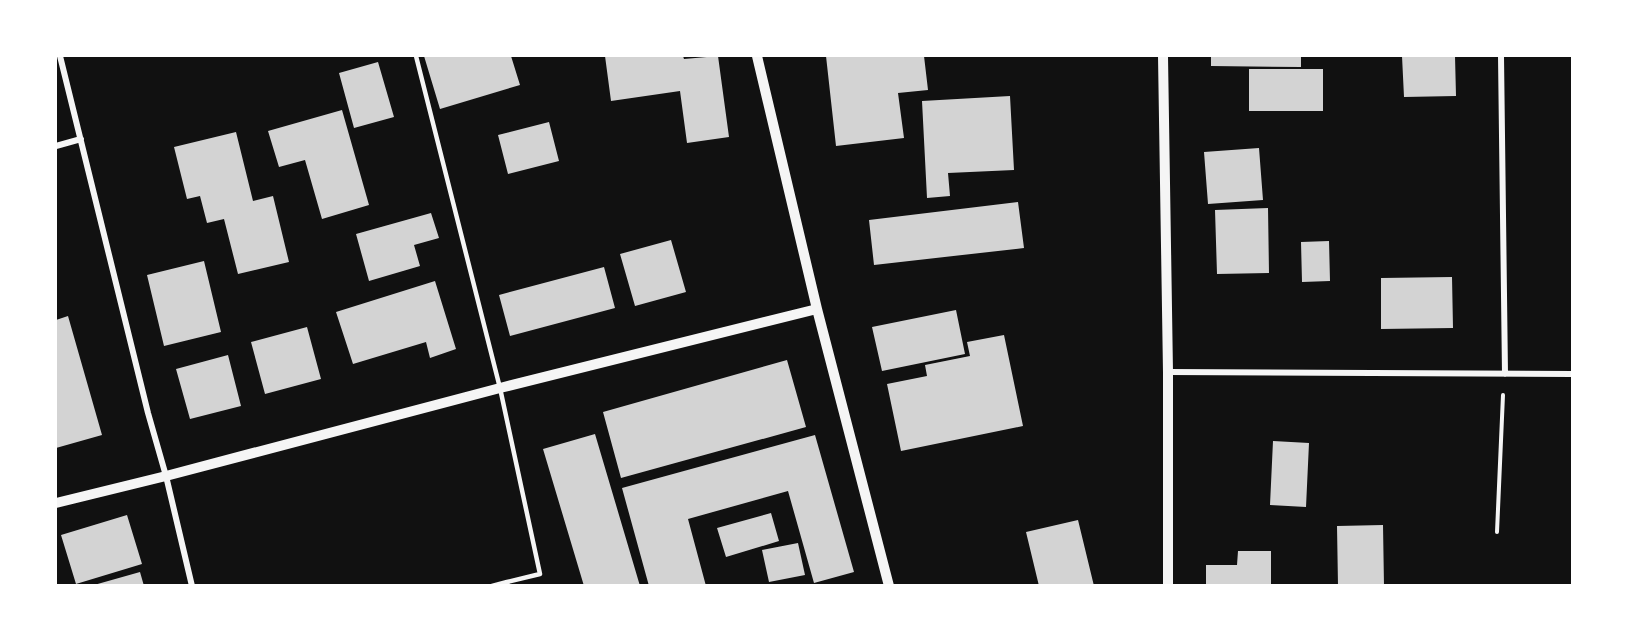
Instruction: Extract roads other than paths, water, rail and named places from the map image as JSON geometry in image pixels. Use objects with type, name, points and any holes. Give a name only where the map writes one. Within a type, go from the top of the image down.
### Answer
[{"type":"street","points":[[60,56],[192,585]]},
{"type":"street","points":[[757,56],[817,309],[889,585]]},
{"type":"street","points":[[1163,56],[1168,372],[1168,585]]},
{"type":"street","points":[[1501,56],[1505,374]]},
{"type":"street","points":[[56,146],[81,139]]},
{"type":"street","points":[[56,503],[817,309]]},
{"type":"street","points":[[1168,372],[1572,374]]},
{"type":"lane","points":[[416,56],[500,388],[540,574],[508,584],[492,585]]}]
